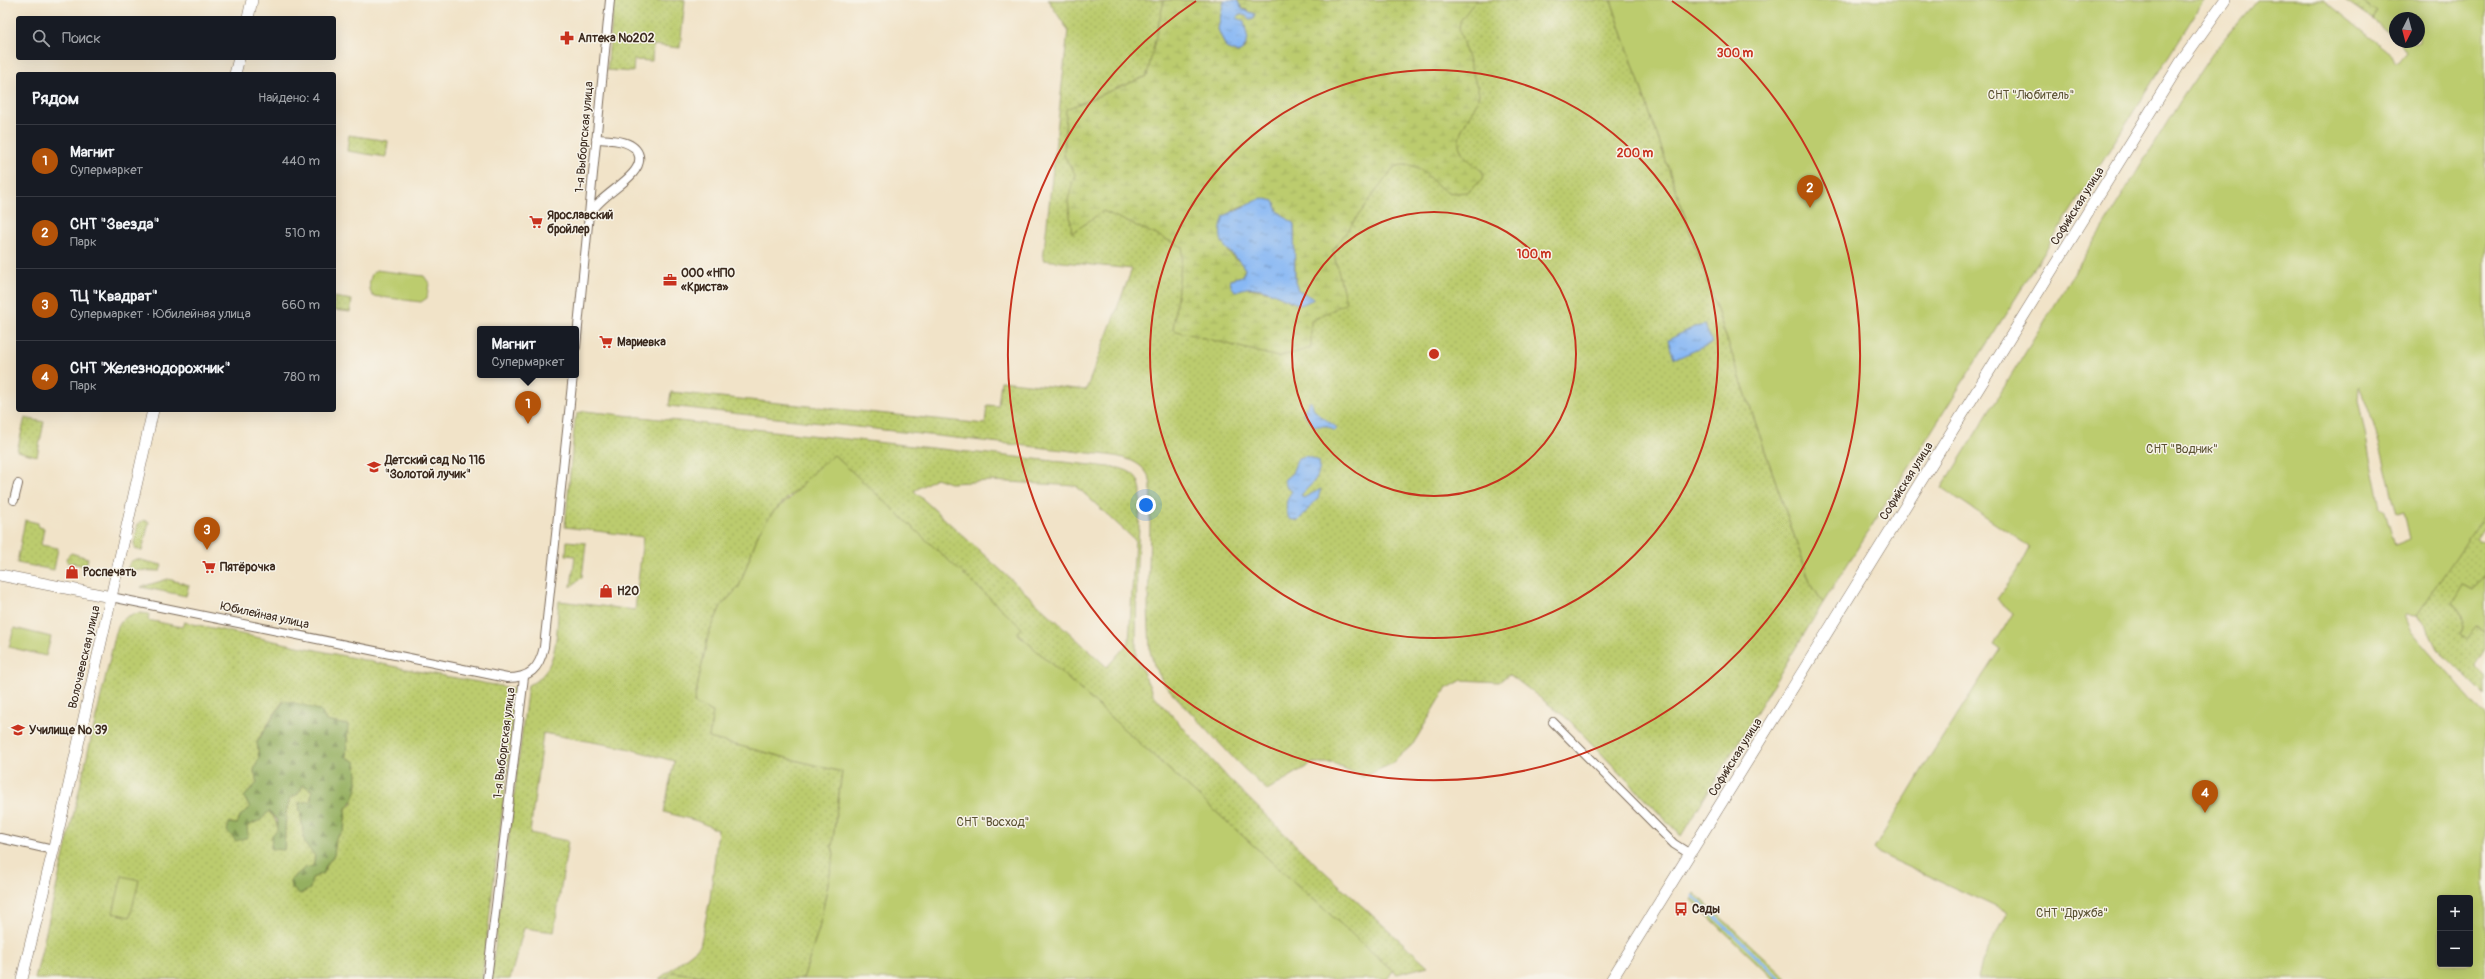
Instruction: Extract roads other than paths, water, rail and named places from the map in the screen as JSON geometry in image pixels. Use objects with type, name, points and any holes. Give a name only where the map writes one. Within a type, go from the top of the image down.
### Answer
[{"type":"main road","points":[[248,16],[252,0]]},
{"type":"main road","name":"Софийская улица","points":[[1612,979],[2181,62],[2225,0]]},
{"type":"main road","points":[[236,72],[238,60]]},
{"type":"main road","name":"Волочаевская улица","points":[[22,979],[53,850],[153,412]]},
{"type":"main road","name":"Юбилейная улица","points":[[0,576],[111,597]]},
{"type":"street","name":"1-я Выборгская улица","points":[[578,326],[610,0]]},
{"type":"street","points":[[589,221],[598,202],[635,172],[639,160],[636,149],[630,145],[596,139]]},
{"type":"street","name":"1-я Выборгская улица","points":[[487,979],[524,676],[536,668],[544,647],[573,378]]},
{"type":"street","points":[[14,500],[18,484]]},
{"type":"street","name":"Юбилейная улица","points":[[111,597],[507,678],[524,676]]},
{"type":"street","points":[[1553,722],[1674,844],[1690,854]]},
{"type":"street","points":[[0,838],[53,850]]},
{"type":"water","points":[[1224,0],[1237,0],[1242,9],[1255,14],[1254,19],[1251,20],[1246,16],[1239,14],[1237,18],[1244,21],[1248,40],[1243,50],[1238,53],[1226,48],[1218,29]]},
{"type":"water","points":[[1262,198],[1274,201],[1278,211],[1294,224],[1295,282],[1298,290],[1314,299],[1301,305],[1268,291],[1252,288],[1243,289],[1236,292],[1231,286],[1230,279],[1243,276],[1245,269],[1222,241],[1221,227],[1224,216]]},
{"type":"water","points":[[1705,325],[1712,343],[1680,357],[1674,358],[1668,340],[1694,327]]},
{"type":"water","points":[[1310,401],[1313,408],[1321,416],[1337,428],[1335,431],[1326,426],[1314,426],[1303,412]]},
{"type":"water","points":[[1306,456],[1319,461],[1319,472],[1312,484],[1301,495],[1303,498],[1321,489],[1318,498],[1298,521],[1289,519],[1286,504],[1292,491],[1287,488],[1284,480],[1292,473],[1298,458]]},
{"type":"waterway","points":[[1693,896],[1780,979]]},
{"type":"place","name":"Аптека №202","points":[[567,38]]},
{"type":"place","name":"СНТ \"Звезда\"","points":[[1810,208]]},
{"type":"place","name":"Ярославский бройлер","points":[[536,222]]},
{"type":"place","name":"ООО «НПО «Криста»","points":[[670,280]]},
{"type":"place","name":"Мариевка","points":[[606,342]]},
{"type":"place","name":"Магнит","points":[[528,424]]},
{"type":"place","name":"Детский сад № 116 \"Золотой лучик\"","points":[[374,467]]},
{"type":"place","name":"ТЦ \"Квадрат\"","points":[[207,550]]},
{"type":"place","name":"Пятёрочка","points":[[209,567]]},
{"type":"place","name":"Роспечать","points":[[72,572]]},
{"type":"place","name":"H2O","points":[[606,591]]},
{"type":"place","name":"Училище № 39","points":[[18,730]]},
{"type":"place","name":"СНТ \"Железнодорожник\"","points":[[2205,813]]},
{"type":"place","name":"Сады","points":[[1681,909]]},
{"type":"park label","name":"СНТ \"Любитель\"","points":[[2031,95]]},
{"type":"park label","name":"СНТ \"Водник\"","points":[[2182,449]]},
{"type":"park label","name":"СНТ \"Восход\"","points":[[993,822]]},
{"type":"park label","name":"СНТ \"Дружба\"","points":[[2072,913]]}]
